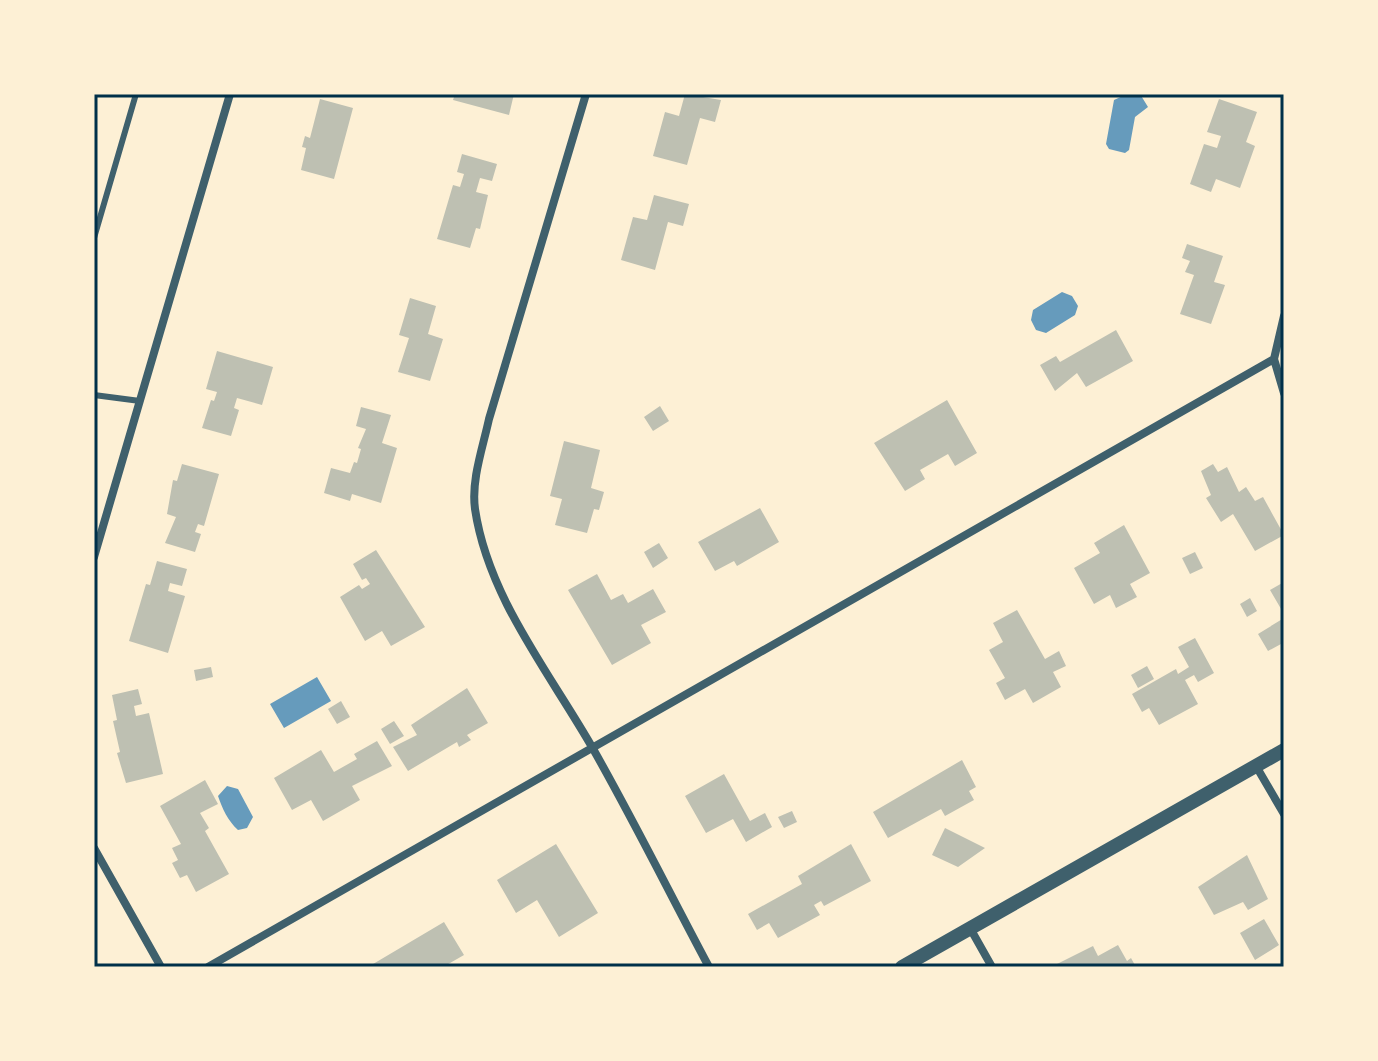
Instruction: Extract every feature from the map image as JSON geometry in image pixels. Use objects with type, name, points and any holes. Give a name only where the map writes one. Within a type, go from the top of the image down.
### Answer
[{"type":"street","points":[[94,557],[230,94]]},
{"type":"street","points":[[586,94],[489,419],[477,473],[475,508],[495,576],[526,639],[593,748],[709,967]]},
{"type":"street","points":[[1284,316],[1274,359],[1284,393]]},
{"type":"street","points":[[208,967],[1274,359]]},
{"type":"street","points":[[902,967],[1284,750]]},
{"type":"street","points":[[1256,766],[1284,814]]},
{"type":"street","points":[[94,848],[161,967]]},
{"type":"street","points":[[970,928],[992,967]]},
{"type":"lane","points":[[94,238],[136,94]]},
{"type":"lane","points":[[94,395],[140,401]]},
{"type":"water","points":[[1127,94],[1140,94],[1148,107],[1135,117],[1129,150],[1125,153],[1109,149],[1106,144],[1114,100]]},
{"type":"water","points":[[1062,292],[1072,296],[1078,306],[1075,315],[1046,333],[1036,330],[1031,320],[1033,310]]},
{"type":"water","points":[[317,677],[331,701],[284,728],[270,704]]},
{"type":"water","points":[[227,786],[238,789],[253,817],[247,828],[238,830],[223,810],[218,796]]},
{"type":"building","points":[[455,94],[514,94],[509,115],[453,100]]},
{"type":"building","points":[[685,94],[721,100],[715,122],[700,118],[687,165],[653,156],[665,112],[679,116]]},
{"type":"building","points":[[320,99],[353,108],[334,179],[301,170],[306,148],[302,147],[305,136],[310,138]]},
{"type":"building","points":[[1219,99],[1257,112],[1246,142],[1255,146],[1240,188],[1216,179],[1211,192],[1190,184],[1204,144],[1217,148],[1221,136],[1207,132]]},
{"type":"building","points":[[462,154],[497,164],[492,181],[480,178],[476,192],[488,195],[480,229],[476,228],[470,248],[437,239],[453,185],[460,187],[464,174],[457,172]]},
{"type":"building","points":[[654,195],[689,204],[683,226],[668,222],[655,270],[621,260],[633,217],[647,220]]},
{"type":"building","points":[[1187,244],[1223,256],[1214,282],[1225,285],[1211,324],[1180,314],[1194,275],[1185,272],[1190,261],[1182,258]]},
{"type":"building","points":[[410,298],[436,306],[428,334],[443,339],[430,381],[398,372],[409,338],[399,335]]},
{"type":"building","points":[[1116,330],[1133,361],[1086,387],[1077,373],[1055,391],[1040,365],[1056,356],[1060,362]]},
{"type":"building","points":[[217,351],[273,367],[262,405],[237,398],[234,408],[239,410],[231,436],[202,428],[211,400],[214,401],[217,392],[206,389]]},
{"type":"building","points":[[947,400],[977,453],[955,466],[948,454],[920,470],[925,479],[905,491],[874,443]]},
{"type":"building","points":[[660,406],[669,421],[653,431],[644,417]]},
{"type":"building","points":[[361,407],[391,415],[382,443],[397,448],[381,503],[352,494],[350,501],[324,493],[331,468],[350,473],[354,462],[357,463],[361,449],[358,448],[366,429],[356,426]]},
{"type":"building","points":[[564,441],[600,450],[591,488],[604,492],[599,510],[594,509],[587,533],[555,525],[562,499],[550,496]]},
{"type":"building","points":[[182,464],[219,474],[204,526],[198,524],[195,532],[201,534],[195,552],[165,543],[176,517],[167,514],[173,480],[177,481]]},
{"type":"building","points":[[1213,464],[1218,472],[1227,467],[1239,492],[1246,487],[1255,501],[1263,497],[1284,535],[1255,551],[1233,514],[1221,522],[1206,498],[1211,495],[1201,471]]},
{"type":"building","points":[[760,508],[779,542],[737,566],[734,561],[715,571],[698,542]]},
{"type":"building","points":[[1124,525],[1150,573],[1130,584],[1137,597],[1116,608],[1110,595],[1094,604],[1074,568],[1100,553],[1094,543]]},
{"type":"building","points":[[659,543],[668,558],[653,568],[644,552]]},
{"type":"building","points":[[376,550],[425,627],[391,646],[382,631],[365,641],[340,597],[359,585],[362,589],[370,584],[366,578],[362,580],[353,564]]},
{"type":"building","points":[[1195,552],[1203,568],[1190,574],[1182,558]]},
{"type":"building","points":[[157,561],[187,569],[182,586],[170,583],[168,591],[185,596],[168,653],[129,641],[146,584],[150,585]]},
{"type":"building","points":[[597,574],[611,600],[623,594],[628,603],[653,589],[666,612],[641,625],[651,643],[612,665],[568,590]]},
{"type":"building","points":[[1284,582],[1284,614],[1270,590]]},
{"type":"building","points":[[1250,598],[1257,611],[1247,617],[1240,604]]},
{"type":"building","points":[[1017,610],[1045,659],[1059,651],[1066,666],[1053,672],[1061,687],[1033,703],[1025,689],[1005,700],[996,683],[1005,678],[989,650],[1003,642],[993,623]]},
{"type":"building","points":[[1284,618],[1284,648],[1281,644],[1268,651],[1258,634]]},
{"type":"building","points":[[1195,638],[1214,673],[1198,682],[1194,675],[1185,680],[1198,704],[1159,725],[1149,708],[1142,712],[1132,694],[1176,669],[1178,674],[1189,667],[1178,647]]},
{"type":"building","points":[[1147,666],[1154,679],[1138,688],[1131,675]]},
{"type":"building","points":[[211,667],[213,677],[196,681],[194,670]]},
{"type":"building","points":[[467,688],[488,723],[467,735],[471,740],[459,747],[457,742],[408,771],[393,747],[417,735],[411,725]]},
{"type":"building","points":[[138,689],[142,704],[134,706],[136,716],[149,713],[163,774],[126,783],[117,753],[120,752],[113,721],[117,720],[112,695]]},
{"type":"building","points":[[341,701],[350,717],[337,724],[328,709]]},
{"type":"building","points":[[394,721],[404,736],[390,744],[381,729]]},
{"type":"building","points":[[377,741],[392,766],[352,786],[360,800],[323,821],[311,800],[292,810],[274,778],[321,750],[334,772],[357,759],[354,754]]},
{"type":"building","points":[[962,760],[976,787],[969,791],[974,800],[945,816],[941,809],[888,838],[873,812]]},
{"type":"building","points":[[724,774],[750,821],[765,813],[772,827],[746,842],[733,819],[706,833],[685,796]]},
{"type":"building","points":[[205,780],[218,804],[200,813],[209,828],[205,831],[229,874],[196,892],[187,875],[180,878],[172,863],[178,860],[172,848],[181,844],[160,806]]},
{"type":"building","points":[[792,811],[797,822],[784,828],[778,817]]},
{"type":"building","points":[[945,828],[985,848],[958,867],[932,855]]},
{"type":"building","points":[[556,844],[598,913],[559,937],[537,900],[516,913],[497,880]]},
{"type":"building","points":[[851,844],[871,881],[824,906],[821,901],[814,905],[820,915],[778,938],[769,923],[757,930],[748,914],[802,884],[798,876]]},
{"type":"building","points":[[1247,855],[1268,899],[1248,910],[1243,902],[1214,915],[1198,887]]},
{"type":"building","points":[[1264,919],[1279,945],[1255,960],[1240,933]]},
{"type":"building","points":[[444,922],[464,955],[443,967],[368,967]]},
{"type":"building","points":[[1118,945],[1127,961],[1131,958],[1136,967],[1051,967],[1093,946],[1098,956]]}]
